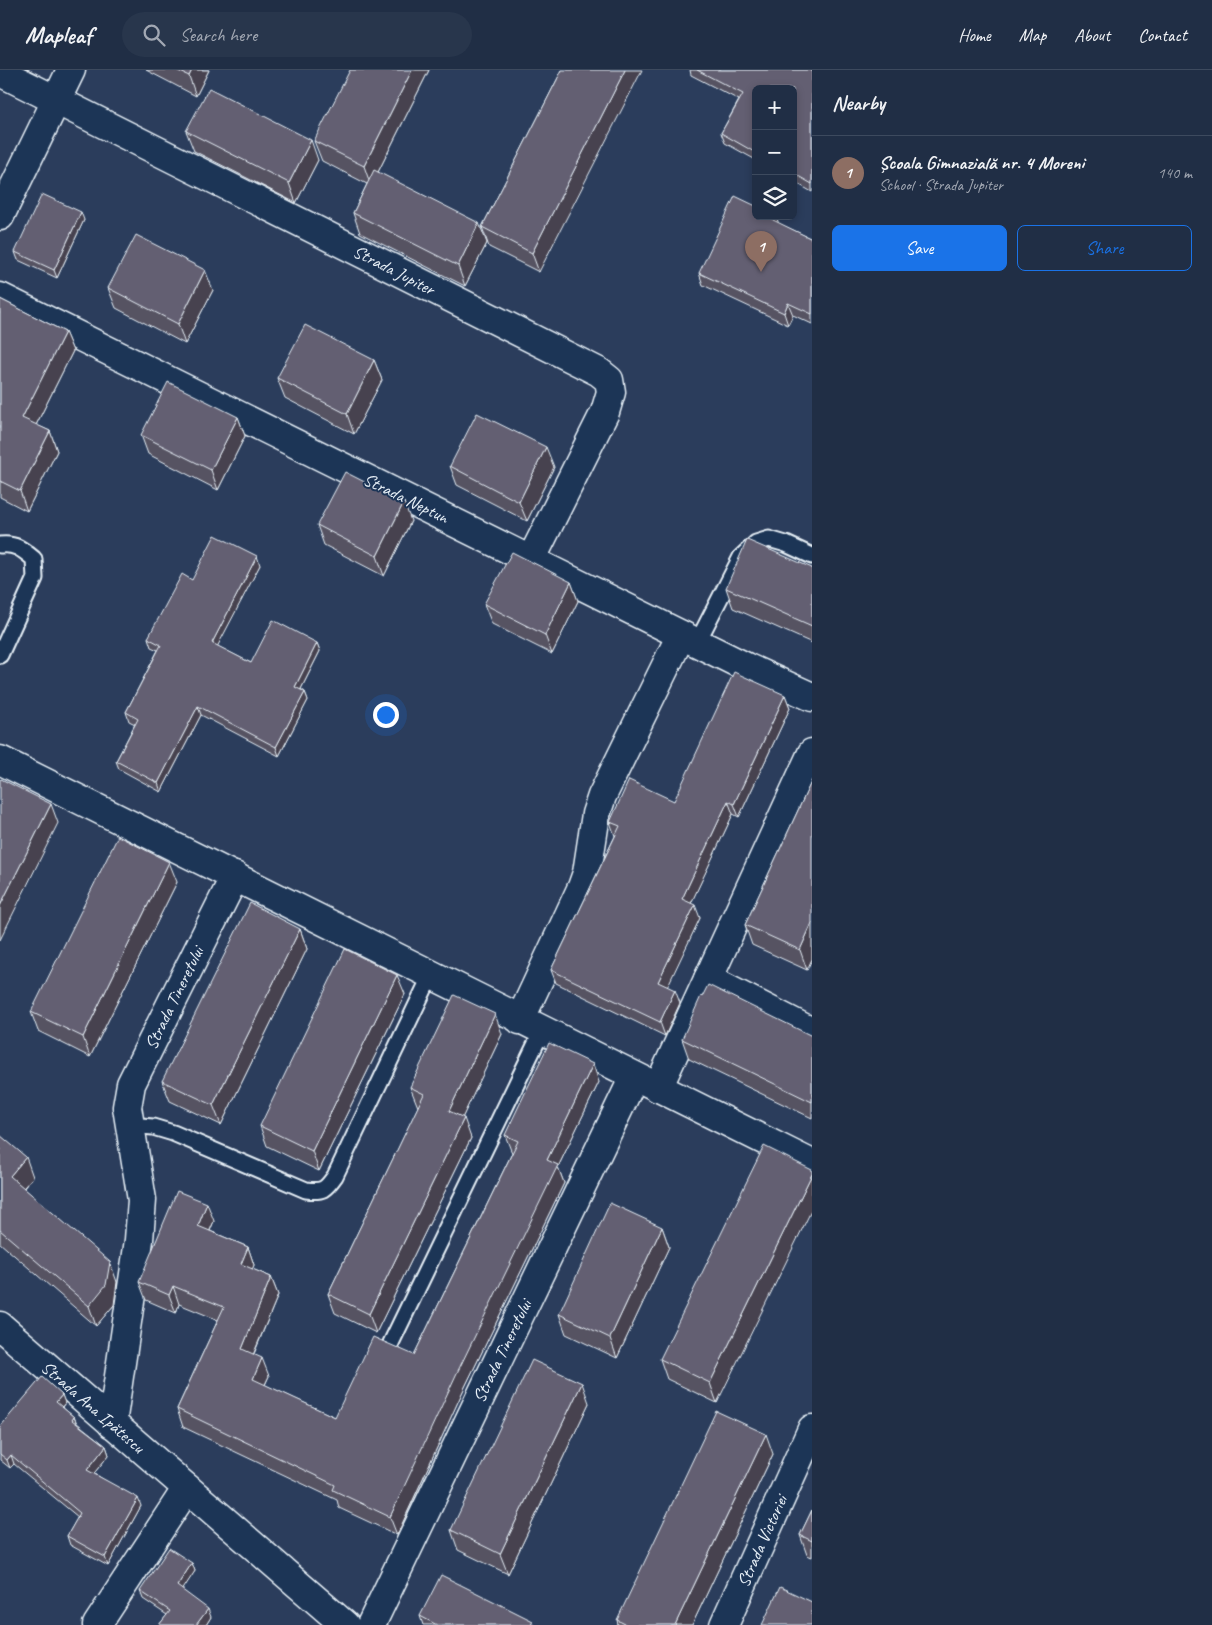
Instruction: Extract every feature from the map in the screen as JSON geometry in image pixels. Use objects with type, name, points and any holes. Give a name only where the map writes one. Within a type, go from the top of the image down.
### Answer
[{"type":"street","points":[[0,216],[71,70]]},
{"type":"street","name":"Strada Jupiter","points":[[0,72],[590,367],[609,380],[611,392],[605,412],[531,560]]},
{"type":"street","name":"Strada Neptun","points":[[0,297],[746,668],[812,697]]},
{"type":"street","points":[[531,1025],[587,873],[596,814],[602,796],[689,639]]},
{"type":"street","points":[[658,1088],[812,754]]},
{"type":"street","points":[[0,760],[812,1164]]},
{"type":"street","name":"Strada Tineretului","points":[[112,1424],[139,1240],[142,1200],[127,1107],[131,1084],[235,876]]},
{"type":"street","points":[[708,979],[812,1032]]},
{"type":"street","name":"Strada Tineretului","points":[[371,1625],[634,1077]]},
{"type":"street","name":"Strada Ana Ipătescu","points":[[0,1326],[345,1625]]},
{"type":"street","name":"Strada Victoriei","points":[[724,1625],[812,1429]]},
{"type":"street","points":[[97,1625],[187,1488]]},
{"type":"lane","points":[[689,639],[741,557],[756,543],[769,539],[786,544],[812,556]]},
{"type":"lane","points":[[0,546],[9,544],[19,546],[34,559],[35,578],[0,655]]},
{"type":"lane","points":[[129,1125],[153,1127],[173,1133],[306,1190],[318,1191],[327,1188],[431,975]]},
{"type":"lane","points":[[391,1343],[531,1025]]},
{"type":"building","points":[[176,70],[192,70],[189,76]]},
{"type":"building","points":[[350,70],[412,70],[364,166],[314,141]]},
{"type":"building","points":[[562,70],[625,70],[532,253],[482,227]]},
{"type":"building","points":[[697,70],[812,70],[812,184],[797,175],[797,85],[752,85],[752,151],[721,133],[743,94]]},
{"type":"building","points":[[209,88],[311,140],[289,183],[186,131]]},
{"type":"building","points":[[374,170],[479,223],[458,266],[353,213]]},
{"type":"building","points":[[42,194],[81,212],[54,270],[15,252]]},
{"type":"building","points":[[735,196],[752,204],[752,220],[773,220],[812,239],[812,314],[788,303],[784,313],[699,273]]},
{"type":"building","points":[[136,235],[205,270],[178,324],[108,288]]},
{"type":"building","points":[[0,299],[65,332],[22,418],[50,431],[20,491],[0,481]]},
{"type":"building","points":[[305,325],[374,360],[347,414],[277,378]]},
{"type":"building","points":[[168,382],[238,417],[211,470],[141,435]]},
{"type":"building","points":[[477,413],[546,447],[519,502],[450,466]]},
{"type":"building","points":[[345,472],[404,502],[377,556],[317,525]]},
{"type":"building","points":[[215,535],[257,556],[212,643],[251,663],[273,620],[317,643],[295,687],[305,692],[276,747],[198,706],[158,783],[116,761],[138,719],[126,712],[161,645],[148,638],[182,574],[192,580]]},
{"type":"building","points":[[747,540],[812,568],[812,626],[726,588]]},
{"type":"building","points":[[512,552],[571,582],[545,635],[484,604]]},
{"type":"building","points":[[734,672],[785,695],[734,804],[728,801],[682,899],[695,905],[658,982],[675,990],[660,1022],[551,970],[620,826],[610,822],[629,780],[674,801]]},
{"type":"building","points":[[0,780],[51,804],[0,906]]},
{"type":"building","points":[[812,780],[812,923],[800,950],[745,925]]},
{"type":"building","points":[[118,836],[169,862],[83,1037],[31,1012]]},
{"type":"building","points":[[250,903],[300,929],[213,1105],[162,1081]]},
{"type":"building","points":[[345,949],[397,975],[312,1151],[260,1126]]},
{"type":"building","points":[[708,985],[812,1036],[812,1102],[682,1039],[701,996]]},
{"type":"building","points":[[454,995],[495,1014],[449,1111],[464,1118],[369,1314],[328,1294],[424,1094],[410,1087]]},
{"type":"building","points":[[549,1043],[593,1064],[547,1160],[558,1165],[456,1375],[390,1517],[333,1490],[335,1485],[177,1409],[224,1307],[173,1286],[169,1295],[139,1282],[177,1191],[207,1203],[198,1226],[248,1247],[241,1264],[271,1277],[242,1349],[262,1358],[253,1379],[335,1417],[373,1337],[414,1355],[518,1141],[505,1135]]},
{"type":"building","points":[[0,1135],[26,1157],[10,1176],[110,1262],[106,1285],[89,1306],[0,1230]]},
{"type":"building","points":[[764,1146],[812,1170],[812,1174],[710,1383],[660,1359]]},
{"type":"building","points":[[610,1203],[662,1227],[610,1338],[559,1314]]},
{"type":"building","points":[[532,1360],[582,1383],[500,1554],[451,1530]]},
{"type":"building","points":[[42,1377],[62,1395],[56,1402],[74,1417],[72,1420],[106,1446],[87,1470],[138,1498],[105,1557],[67,1536],[80,1513],[11,1455],[7,1460],[0,1454],[0,1427]]},
{"type":"building","points":[[716,1411],[766,1434],[675,1625],[627,1625],[617,1620]]},
{"type":"building","points":[[812,1510],[812,1541],[800,1535]]},
{"type":"building","points":[[169,1548],[192,1563],[177,1586],[208,1609],[196,1625],[159,1625],[170,1611],[140,1591]]},
{"type":"building","points":[[441,1575],[533,1621],[531,1625],[437,1625],[420,1616]]},
{"type":"building","points":[[780,1587],[812,1602],[812,1625],[762,1625]]},
{"type":"place","name":"Școala Gimnazială nr. 4 Moreni","points":[[761,272]]}]
